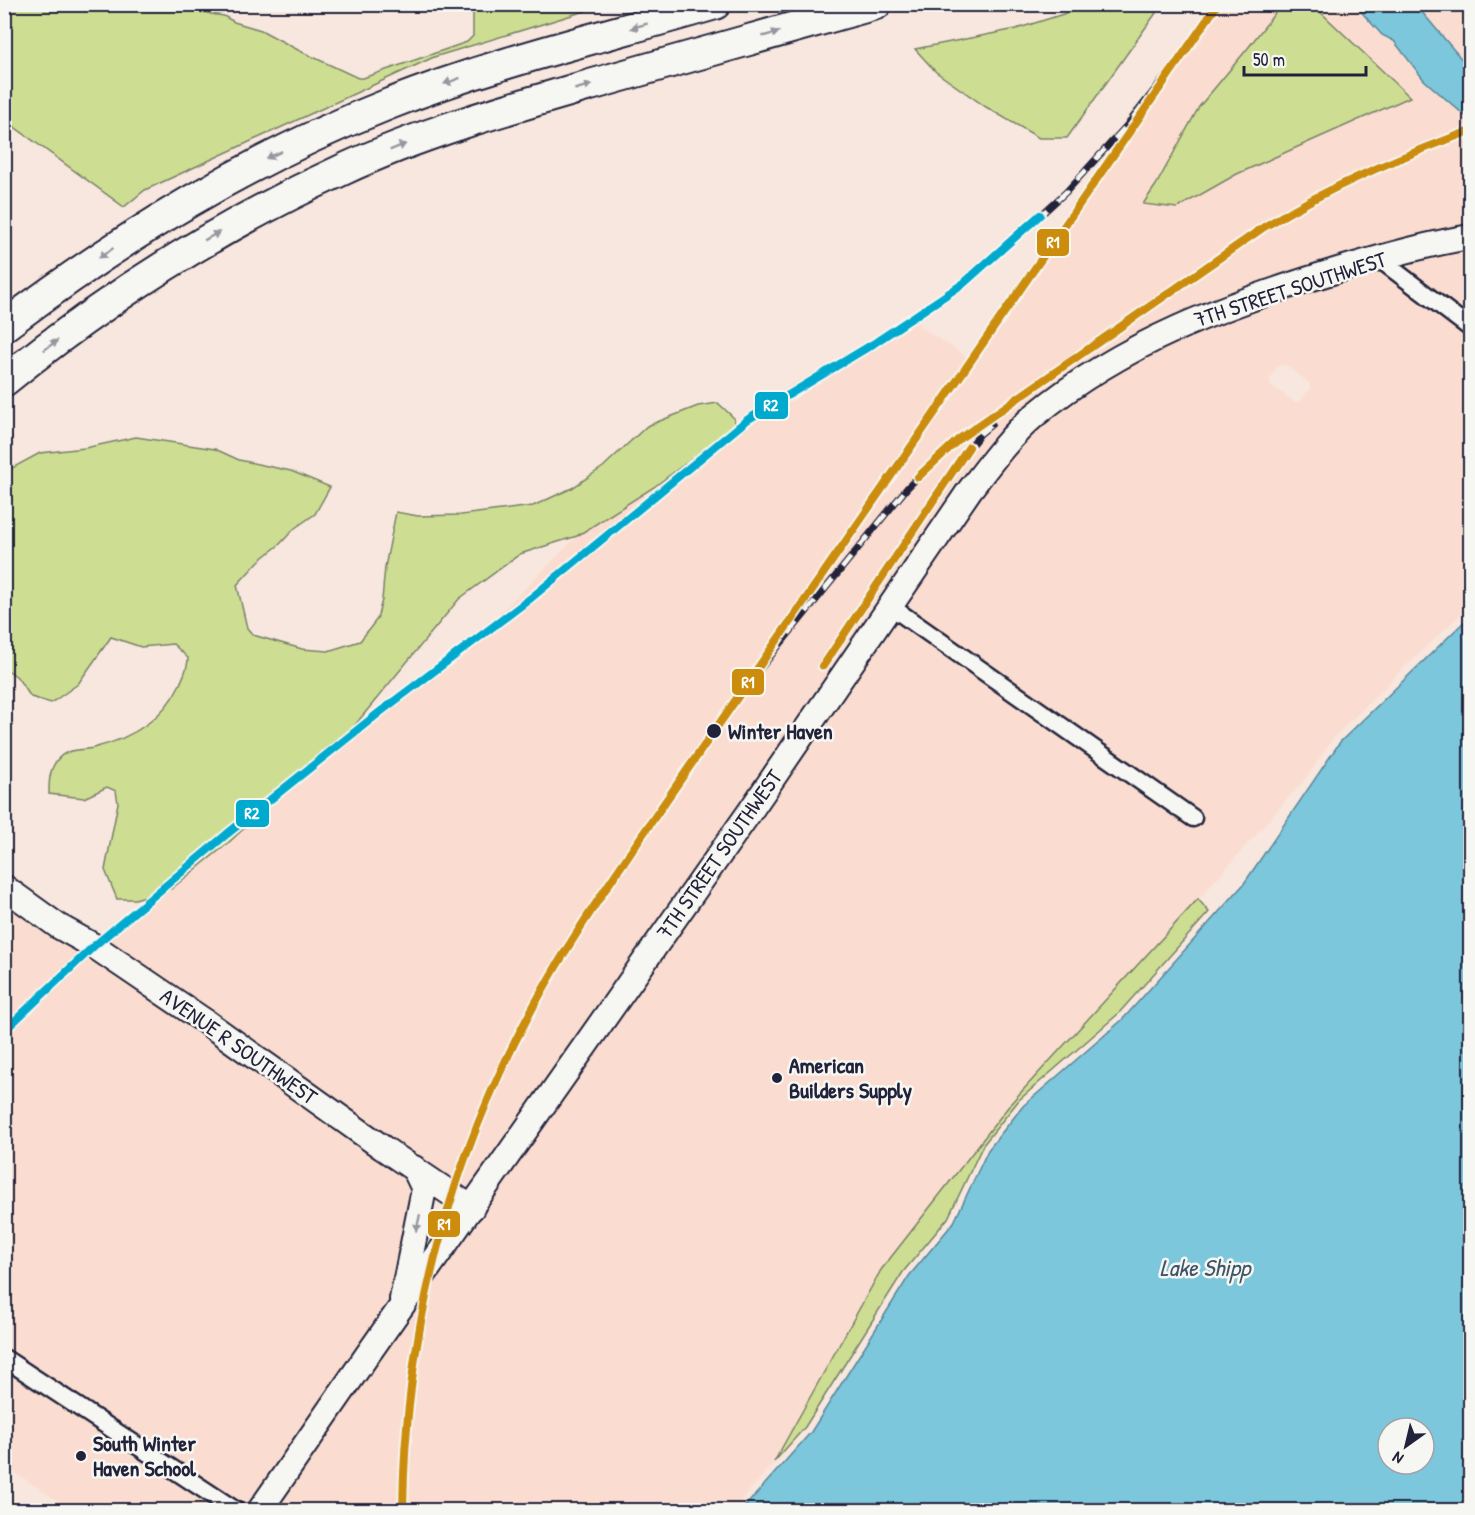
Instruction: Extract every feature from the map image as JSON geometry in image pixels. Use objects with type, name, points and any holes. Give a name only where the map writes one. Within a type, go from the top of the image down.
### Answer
[{"type":"highway","points":[[4,326],[123,241],[190,200],[256,164],[327,130],[459,78],[715,4]]},
{"type":"highway","points":[[4,381],[152,273],[264,208],[344,169],[407,143],[475,120],[876,4]]},
{"type":"street","name":"7TH STREET SOUTHWEST","points":[[260,1510],[751,810],[991,462],[1033,416],[1112,361],[1179,326],[1260,294],[1378,258],[1470,237]]},
{"type":"street","points":[[1378,258],[1470,328]]},
{"type":"street","points":[[890,606],[1193,818]]},
{"type":"street","name":"AVENUE R SOUTHWEST","points":[[4,887],[58,926],[94,946],[206,1022],[472,1208]]},
{"type":"street","points":[[399,1310],[424,1189],[414,1168]]},
{"type":"street","points":[[4,1358],[235,1510]]},
{"type":"shaded area","points":[[1211,5],[1281,5],[1199,107],[1144,204],[1177,208],[1237,174],[1409,97],[1313,5],[1355,5],[1382,35],[1394,41],[1424,80],[1470,120],[1470,227],[1381,249],[1377,246],[1374,251],[1029,409],[471,1195],[421,1161],[418,1156],[415,1157],[5,875],[105,942],[226,845],[350,731],[483,630],[577,536],[654,487],[791,385],[907,318],[970,359],[1016,284]]},
{"type":"shaded area","points":[[1416,5],[1470,5],[1470,69]]},
{"type":"shaded area","points":[[1470,246],[1470,317],[1398,262]]},
{"type":"shaded area","points":[[1375,268],[1470,340],[1470,606],[1335,736],[1307,777],[1143,962],[1012,1103],[881,1270],[774,1462],[733,1510],[270,1510],[892,619],[1195,830],[1205,815],[902,603],[976,496],[1038,423],[1082,390],[1181,335]],"holes":[[[1278,366],[1287,366],[1310,384],[1310,389],[1300,402],[1295,402],[1271,385],[1270,378]]]},
{"type":"shaded area","points":[[4,899],[89,954],[407,1175],[415,1191],[391,1307],[251,1510],[5,1347]]},
{"type":"shaded area","points":[[4,1370],[218,1510],[71,1510],[5,1466]]},
{"type":"green space","points":[[5,4],[180,5],[224,16],[234,22],[261,30],[358,78],[467,42],[473,36],[473,5],[605,5],[434,57],[145,190],[124,207],[5,120]]},
{"type":"green space","points":[[1095,4],[1150,5],[1156,13],[1067,138],[1039,138],[986,107],[936,72],[915,49],[1016,29]]},
{"type":"green space","points":[[1281,5],[1313,5],[1410,97],[1237,174],[1177,208],[1143,204],[1199,107]]},
{"type":"green space","points":[[718,403],[734,418],[735,426],[654,487],[577,536],[520,554],[459,599],[350,731],[226,845],[171,889],[135,899],[117,899],[105,870],[118,803],[116,791],[107,787],[84,798],[49,794],[51,771],[58,759],[65,753],[93,748],[120,739],[155,718],[173,697],[187,668],[188,658],[173,644],[141,647],[111,637],[78,684],[51,703],[31,697],[17,677],[5,668],[4,475],[12,468],[40,453],[85,448],[136,437],[215,449],[239,460],[291,471],[330,487],[315,514],[295,528],[237,585],[247,628],[253,635],[302,649],[328,651],[360,641],[377,619],[396,512],[418,516],[461,515],[533,506],[572,488],[603,467],[647,426],[698,406]]},
{"type":"green space","points":[[1198,899],[1209,912],[1118,1014],[1019,1100],[983,1145],[948,1218],[903,1272],[805,1427],[774,1462],[881,1270],[1012,1102]]},
{"type":"water","points":[[1355,5],[1416,5],[1470,69],[1470,120],[1424,80],[1394,41],[1382,35]]},
{"type":"water","name":"Lake Shipp","points":[[1470,616],[1470,1510],[742,1510],[811,1432],[909,1276],[954,1222],[988,1150],[1023,1106],[1122,1020],[1243,885],[1340,742]]},
{"type":"railway","points":[[4,1031],[94,946],[227,834],[380,712],[531,598],[747,420],[873,344],[964,283],[1066,192],[1127,125],[1189,46]]},
{"type":"railway","points":[[736,699],[907,488],[959,439],[1264,227],[1314,198],[1365,174],[1470,131]]},
{"type":"railway","points":[[823,666],[966,452],[980,434],[992,424]]},
{"type":"transit line","name":"R1","points":[[403,1510],[406,1440],[413,1371],[424,1304],[440,1238],[460,1172],[484,1109],[513,1046],[546,984],[634,847],[1218,4]]},
{"type":"transit line","name":"R1","points":[[918,477],[959,439],[1264,227],[1314,198],[1365,174],[1470,131]]},
{"type":"transit line","name":"R2","points":[[4,1031],[94,946],[227,834],[380,712],[531,598],[747,420],[873,344],[964,283],[1040,215]]},
{"type":"transit line","name":"R1","points":[[823,666],[969,447]]},
{"type":"place","name":"Winter Haven","points":[[714,731]]},
{"type":"place","name":"American Builders Supply","points":[[777,1078]]},
{"type":"place","name":"South Winter Haven School","points":[[81,1456]]}]
